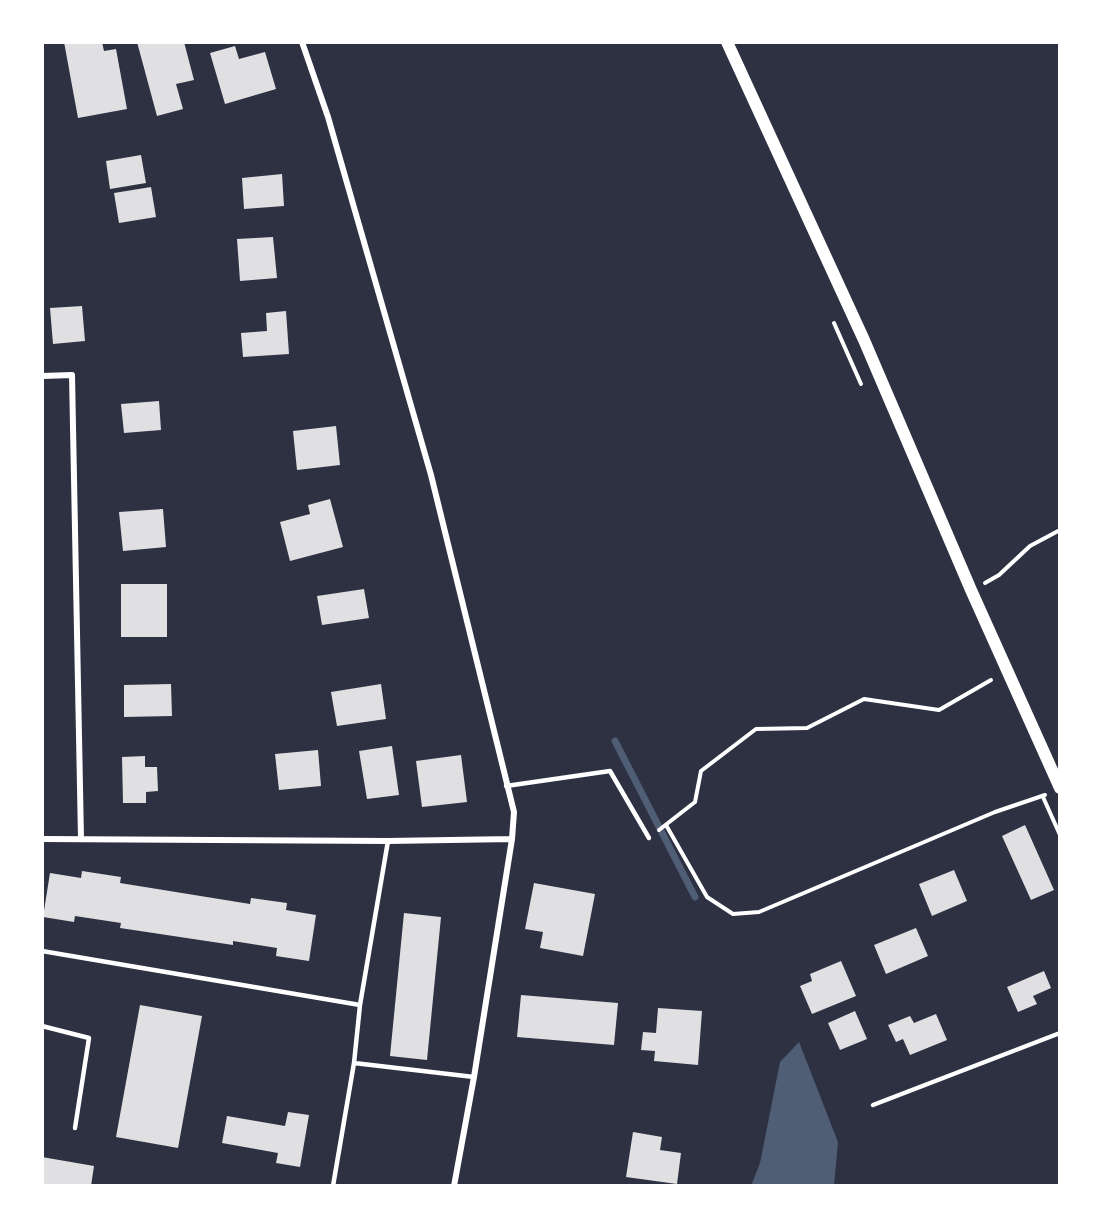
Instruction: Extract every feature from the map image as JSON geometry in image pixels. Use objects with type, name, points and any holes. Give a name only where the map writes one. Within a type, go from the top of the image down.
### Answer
[{"type":"main road","points":[[727,42],[864,339],[1056,791]]},
{"type":"street","points":[[302,42],[328,117],[431,475],[514,812],[512,839],[474,1077],[454,1186]]},
{"type":"street","points":[[42,376],[72,375],[81,839]]},
{"type":"street","points":[[42,838],[388,841],[512,839]]},
{"type":"lane","points":[[506,786],[610,771],[649,838]]},
{"type":"lane","points":[[333,1186],[354,1063],[360,1005],[388,841]]},
{"type":"lane","points":[[42,951],[360,1005]]},
{"type":"lane","points":[[42,1026],[89,1038],[75,1128]]},
{"type":"lane","points":[[873,1105],[1060,1033]]},
{"type":"lane","points":[[354,1063],[474,1077]]},
{"type":"path","points":[[971,590],[999,576],[1030,546],[1060,530]]},
{"type":"path","points":[[992,680],[939,710],[864,699],[807,728],[756,729],[700,771],[695,802],[664,826],[707,897],[733,914],[759,912],[995,812],[1056,791]]},
{"type":"water","points":[[799,1042],[838,1142],[834,1186],[751,1186],[760,1163],[780,1062]]},
{"type":"building","points":[[64,42],[102,42],[104,51],[116,49],[127,109],[78,118]]},
{"type":"building","points":[[137,42],[184,42],[194,80],[176,84],[183,109],[157,116]]},
{"type":"building","points":[[235,46],[239,59],[265,52],[276,89],[225,104],[210,53]]},
{"type":"building","points":[[141,155],[146,183],[110,189],[106,161]]},
{"type":"building","points":[[282,174],[284,206],[244,209],[242,178]]},
{"type":"building","points":[[151,187],[156,217],[119,223],[114,193]]},
{"type":"building","points":[[273,237],[277,278],[240,281],[237,239]]},
{"type":"building","points":[[82,306],[85,341],[53,344],[50,308]]},
{"type":"building","points":[[286,311],[289,354],[243,357],[241,333],[267,331],[266,313]]},
{"type":"building","points":[[159,401],[161,430],[124,433],[121,404]]},
{"type":"building","points":[[336,426],[340,465],[297,470],[293,431]]},
{"type":"building","points":[[330,499],[343,547],[290,561],[280,522],[310,514],[308,505]]},
{"type":"building","points":[[163,509],[166,547],[123,551],[119,512]]},
{"type":"building","points":[[121,584],[167,584],[167,637],[121,637]]},
{"type":"building","points":[[364,589],[369,618],[322,625],[317,596]]},
{"type":"building","points":[[171,684],[172,716],[124,717],[124,685]]},
{"type":"building","points":[[381,684],[386,719],[337,726],[331,692]]},
{"type":"building","points":[[392,746],[399,795],[367,799],[359,751]]},
{"type":"building","points":[[318,750],[321,786],[279,790],[275,754]]},
{"type":"building","points":[[461,755],[467,802],[422,807],[416,761]]},
{"type":"building","points":[[145,756],[145,767],[157,767],[158,791],[146,792],[146,803],[123,803],[122,757]]},
{"type":"building","points":[[1025,825],[1054,890],[1031,900],[1002,836]]},
{"type":"building","points":[[954,870],[967,901],[932,916],[919,884]]},
{"type":"building","points":[[82,871],[121,877],[120,883],[250,904],[251,898],[287,903],[286,910],[316,915],[309,961],[276,956],[277,948],[233,941],[233,945],[120,928],[121,923],[75,916],[74,922],[43,917],[50,873],[81,878]]},
{"type":"building","points":[[534,883],[595,894],[583,956],[540,948],[543,932],[525,929]]},
{"type":"building","points":[[404,913],[441,917],[427,1060],[390,1056]]},
{"type":"building","points":[[916,928],[928,956],[886,974],[874,945]]},
{"type":"building","points":[[841,961],[856,996],[812,1014],[800,986],[812,981],[810,974]]},
{"type":"building","points":[[1044,971],[1051,988],[1033,996],[1037,1004],[1018,1012],[1007,987]]},
{"type":"building","points":[[521,995],[618,1003],[614,1045],[517,1037]]},
{"type":"building","points":[[140,1005],[202,1016],[178,1148],[116,1137]]},
{"type":"building","points":[[658,1008],[702,1011],[698,1065],[654,1061],[655,1051],[641,1050],[643,1032],[656,1033]]},
{"type":"building","points":[[855,1011],[867,1039],[840,1050],[828,1023]]},
{"type":"building","points":[[936,1014],[947,1040],[910,1055],[903,1039],[896,1042],[888,1025],[910,1016],[914,1023]]},
{"type":"building","points":[[288,1112],[309,1115],[300,1167],[276,1163],[278,1153],[222,1143],[227,1116],[285,1126]]},
{"type":"building","points":[[633,1132],[662,1137],[660,1150],[681,1153],[677,1184],[626,1177]]},
{"type":"building","points":[[42,1157],[94,1166],[91,1186],[42,1186]]},
{"type":"waterway","points":[[615,741],[695,897]]}]
